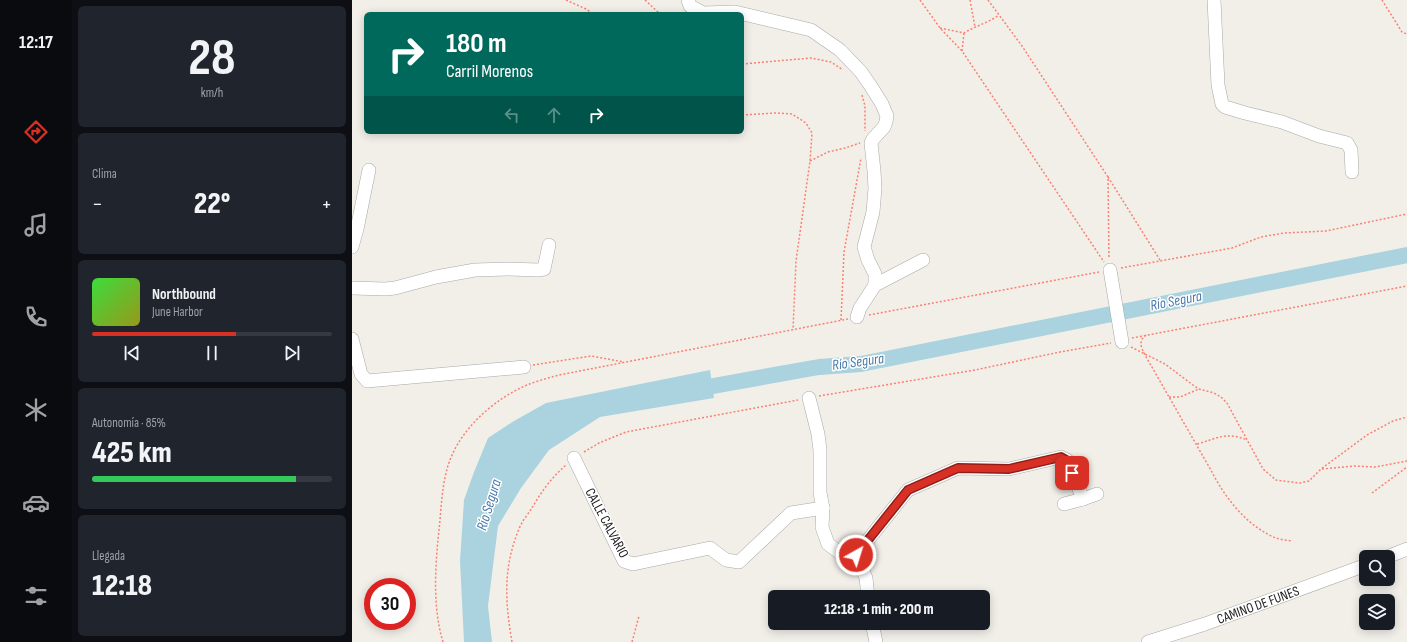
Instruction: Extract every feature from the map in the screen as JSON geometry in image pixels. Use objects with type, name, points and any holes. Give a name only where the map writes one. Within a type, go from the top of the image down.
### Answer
[{"type":"street","points":[[688,0],[690,6],[701,12]]},
{"type":"street","points":[[1214,0],[1218,79],[1220,100],[1222,104],[1234,110],[1282,122],[1319,136],[1347,143],[1350,150],[1352,172]]},
{"type":"street","points":[[744,14],[811,30],[840,50],[861,72],[882,104],[887,116],[886,122],[884,127],[868,140],[871,143],[874,171],[874,201],[864,246],[868,260],[875,274],[875,285]]},
{"type":"street","points":[[352,247],[369,170]]},
{"type":"street","points":[[352,288],[395,288],[436,277],[475,270],[538,270],[544,268],[549,245]]},
{"type":"street","points":[[856,317],[875,285],[923,260]]},
{"type":"street","points":[[1110,270],[1122,342]]},
{"type":"street","points":[[352,340],[361,374],[367,381],[524,366]]},
{"type":"street","points":[[809,398],[818,434],[820,450],[820,493],[823,508],[822,527],[828,544],[840,553],[856,555]]},
{"type":"street","points":[[856,555],[908,490],[958,468],[1009,469],[1061,457],[1066,460],[1083,499]]},
{"type":"street","name":"CALLE CALVARIO","points":[[574,458],[624,562],[633,564],[710,548],[726,560],[739,562],[791,513],[823,508]]},
{"type":"street","points":[[1064,504],[1097,494]]},
{"type":"street","points":[[1395,554],[1407,549]]},
{"type":"street","points":[[856,555],[866,578],[867,590]]},
{"type":"street","name":"CAMINO DE FUNES","points":[[1148,642],[1205,624],[1359,568]]},
{"type":"street","points":[[873,630],[876,642]]},
{"type":"path","points":[[566,0],[590,12]]},
{"type":"path","points":[[645,0],[658,12]]},
{"type":"path","points":[[920,0],[940,28],[962,51],[1110,270]]},
{"type":"path","points":[[970,0],[975,27]]},
{"type":"path","points":[[988,0],[1022,46],[1108,177],[1160,260]]},
{"type":"path","points":[[1382,0],[1402,32],[1407,34]]},
{"type":"path","points":[[940,28],[964,33],[992,20],[999,15]]},
{"type":"path","points":[[962,51],[964,33]]},
{"type":"path","points":[[744,64],[811,58],[831,62],[845,71]]},
{"type":"path","points":[[810,161],[828,152],[868,140],[865,106],[862,94]]},
{"type":"path","points":[[744,115],[776,113],[792,114],[806,123],[812,133],[810,161],[796,261],[793,330]]},
{"type":"path","points":[[841,320],[844,252],[862,156]]},
{"type":"path","points":[[1108,177],[1110,270]]},
{"type":"path","points":[[443,642],[440,633],[436,592],[437,550],[447,469],[456,447],[469,429],[484,413],[526,385],[558,375],[856,317],[1232,248],[1261,237],[1284,233],[1326,231],[1407,214]]},
{"type":"path","points":[[512,642],[507,615],[506,590],[508,565],[520,528],[539,495],[557,472],[574,458],[599,443],[626,432],[809,398],[975,370],[1060,352],[1122,342],[1136,336],[1407,286]]},
{"type":"path","points":[[1147,334],[1140,343],[1145,355],[1220,488],[1251,523],[1277,539],[1292,541]]},
{"type":"path","points":[[1122,342],[1165,364],[1200,389],[1214,393],[1221,397],[1227,403],[1263,469],[1276,480],[1300,484],[1309,481],[1321,469],[1367,435],[1393,421],[1407,417]]},
{"type":"path","points":[[524,366],[591,356],[626,362]]},
{"type":"path","points":[[1169,397],[1180,397],[1200,389]]},
{"type":"path","points":[[1196,445],[1220,436],[1232,435],[1247,440]]},
{"type":"path","points":[[1321,469],[1354,466],[1375,467],[1407,461]]},
{"type":"path","points":[[1372,493],[1407,467]]},
{"type":"path","points":[[632,642],[639,616]]},
{"type":"water","points":[[710,370],[714,398],[600,417],[549,450],[521,488],[498,526],[488,606],[492,642],[464,642],[460,561],[464,500],[488,438],[546,403]]},
{"type":"waterway","name":"Río Segura","points":[[691,390],[819,367],[861,364],[1407,255]]},
{"type":"route","points":[[856,555],[908,490],[958,468],[1009,469],[1061,457],[1066,460],[1072,473]]}]
